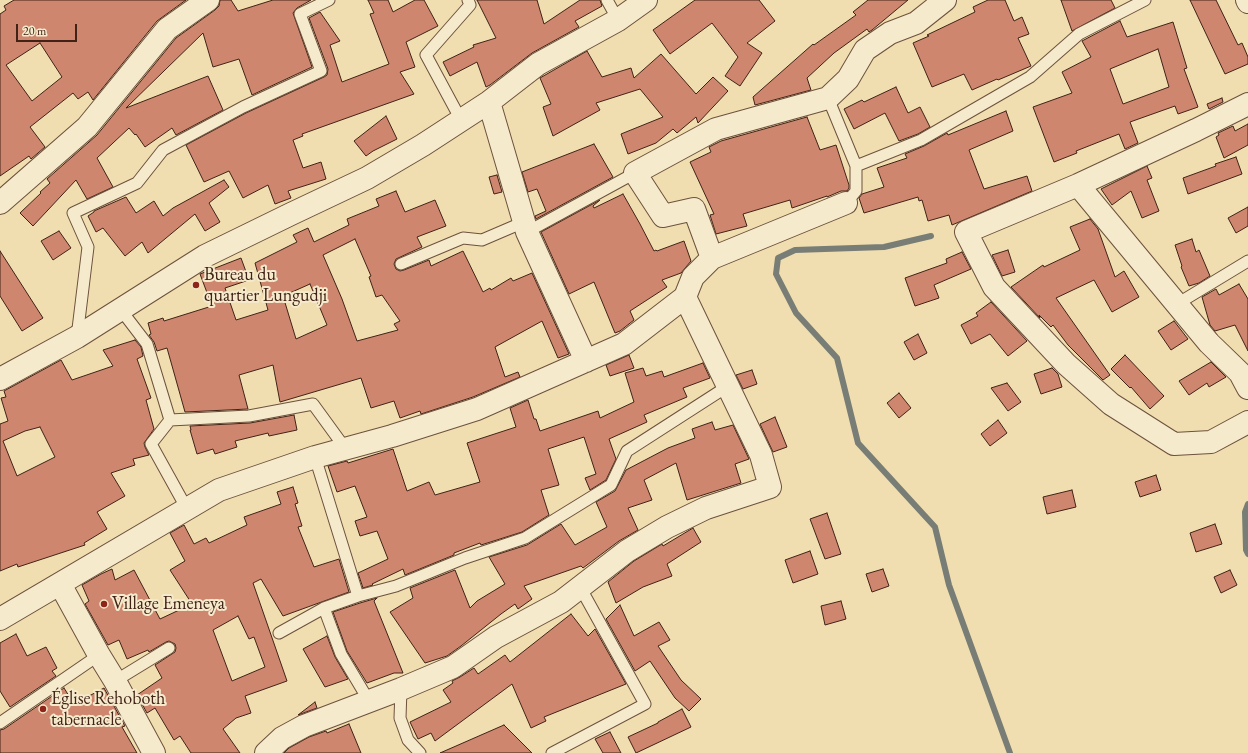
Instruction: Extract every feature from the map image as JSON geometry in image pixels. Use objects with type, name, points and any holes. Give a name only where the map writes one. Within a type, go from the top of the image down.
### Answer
[{"type":"street","points":[[0,203],[87,127],[167,29],[208,0]]},
{"type":"street","points":[[0,379],[77,337],[205,256],[367,178],[423,145],[489,102],[538,64],[618,20],[646,0]]},
{"type":"street","points":[[712,258],[694,209],[663,216],[635,173],[716,129],[828,98],[848,79],[865,50],[890,33],[916,23],[945,0]]},
{"type":"street","points":[[489,102],[525,227],[586,361]]},
{"type":"street","points":[[1248,104],[1078,185],[966,232],[994,287],[1066,364],[1111,404],[1174,444],[1211,442],[1248,422]]},
{"type":"street","points":[[1078,185],[1209,343],[1240,373],[1248,388]]},
{"type":"street","points":[[0,619],[219,490],[315,457],[392,436],[477,409],[624,344],[685,297],[693,277],[712,258],[846,203]]},
{"type":"street","points":[[266,753],[282,738],[304,726],[401,689],[453,667],[496,637],[561,602],[627,551],[667,527],[706,508],[770,487],[761,455],[685,297]]},
{"type":"street","points":[[60,584],[154,753]]},
{"type":"lane","points":[[77,337],[88,246],[73,213],[137,183],[163,150],[243,107],[322,71],[300,14],[329,0]]},
{"type":"lane","points":[[461,120],[426,55],[470,5],[468,0]]},
{"type":"lane","points":[[607,0],[618,20]]},
{"type":"lane","points":[[856,166],[921,140],[1030,77],[1079,34],[1145,0]]},
{"type":"lane","points":[[828,98],[856,166],[856,191],[846,203]]},
{"type":"lane","points":[[401,264],[462,238],[482,240],[525,227],[635,173]]},
{"type":"lane","points":[[1177,304],[1248,261]]},
{"type":"lane","points":[[121,310],[147,344],[170,420]]},
{"type":"lane","points":[[279,633],[324,608],[358,596],[396,586],[465,558],[526,538],[611,485],[627,451],[728,386]]},
{"type":"lane","points":[[187,509],[151,444],[170,420],[249,416],[313,404],[346,448]]},
{"type":"lane","points":[[315,457],[358,596]]},
{"type":"lane","points":[[552,753],[644,704],[580,588]]},
{"type":"lane","points":[[324,608],[341,654],[369,701]]},
{"type":"lane","points":[[115,681],[169,648]]},
{"type":"lane","points":[[0,723],[99,655]]},
{"type":"lane","points":[[401,689],[400,718],[408,740],[420,753]]},
{"type":"building","points":[[14,0],[186,0],[157,21],[93,100],[88,92],[78,99],[73,93],[30,127],[45,147],[31,159],[29,156],[0,176],[0,14],[6,10],[4,6]],"holes":[[[40,43],[62,77],[32,101],[6,65]]]},
{"type":"building","points":[[220,0],[231,0],[238,11],[273,0],[311,0],[297,8],[293,13],[312,67],[252,95],[239,59],[213,67],[203,33],[126,108],[208,76],[223,110],[176,135],[172,128],[145,147],[136,134],[135,135],[129,128],[97,158],[113,187],[87,199],[76,180],[33,226],[20,213],[50,183],[47,179],[97,135],[176,38],[215,10],[219,6]]},
{"type":"building","points":[[368,0],[388,0],[393,12],[415,0],[424,0],[438,26],[406,42],[415,67],[400,72],[414,94],[302,134],[303,136],[293,140],[303,168],[321,162],[326,179],[288,191],[291,198],[275,204],[268,185],[243,198],[229,171],[204,182],[186,145],[246,113],[327,75],[328,69],[309,18],[320,12],[340,41],[330,45],[342,82],[389,64],[370,14],[374,13]]},
{"type":"building","points":[[477,0],[537,0],[544,24],[580,0],[600,0],[602,6],[575,21],[579,27],[532,53],[486,87],[477,62],[450,76],[443,62],[474,47],[473,45],[496,38]]},
{"type":"building","points":[[695,0],[759,0],[775,21],[747,43],[762,53],[740,86],[725,76],[738,57],[712,23],[670,54],[653,30]]},
{"type":"building","points":[[868,0],[908,0],[872,30],[869,32],[867,29],[834,53],[807,78],[811,90],[755,105],[753,97],[813,44],[814,45],[856,15],[853,12]]},
{"type":"building","points":[[988,0],[1005,0],[1014,21],[1022,17],[1029,34],[1018,38],[1031,66],[972,90],[964,74],[932,87],[913,43],[975,12],[973,7]]},
{"type":"building","points":[[1061,0],[1111,0],[1115,8],[1072,31]]},
{"type":"building","points":[[1190,0],[1216,0],[1238,45],[1242,43],[1248,57],[1248,64],[1225,74]]},
{"type":"building","points":[[1120,21],[1127,37],[1173,22],[1187,68],[1184,69],[1198,107],[1178,114],[1175,106],[1130,122],[1138,143],[1125,149],[1119,134],[1076,151],[1077,153],[1054,162],[1033,107],[1072,93],[1062,72],[1091,57],[1082,41]],"holes":[[[1158,49],[1169,87],[1123,104],[1110,69]]]},
{"type":"building","points":[[587,51],[602,77],[631,68],[634,78],[661,54],[696,94],[713,77],[728,91],[698,123],[696,117],[677,133],[673,129],[656,143],[628,154],[621,134],[663,117],[640,89],[596,103],[600,110],[553,136],[543,107],[551,104],[540,78]]},
{"type":"building","points":[[896,87],[908,113],[920,107],[930,127],[918,134],[899,141],[885,113],[854,129],[844,109],[862,100],[864,102]]},
{"type":"building","points":[[1222,98],[1223,102],[1209,109],[1207,104]]},
{"type":"building","points":[[1006,111],[1013,131],[969,150],[984,189],[1027,176],[1032,191],[952,225],[949,215],[928,221],[922,200],[919,201],[918,197],[864,213],[859,198],[862,194],[884,187],[877,168],[907,158],[905,154],[924,146],[947,133],[948,135]]},
{"type":"building","points":[[386,116],[397,139],[366,156],[354,141]]},
{"type":"building","points":[[807,117],[820,150],[836,145],[849,185],[847,191],[841,191],[792,208],[790,200],[743,214],[747,226],[716,234],[710,215],[714,214],[690,162],[711,152],[709,147],[721,141]]},
{"type":"building","points":[[1248,124],[1248,145],[1224,158],[1216,137],[1219,135],[1218,133],[1233,126],[1235,131]]},
{"type":"building","points":[[594,144],[613,177],[536,219],[535,216],[546,211],[537,189],[528,192],[522,172]]},
{"type":"building","points":[[1236,157],[1242,174],[1188,194],[1183,178],[1216,166],[1215,164]]},
{"type":"building","points":[[1147,166],[1152,178],[1147,180],[1159,211],[1142,218],[1131,191],[1112,205],[1101,189]]},
{"type":"building","points":[[497,175],[502,192],[494,194],[489,177]]},
{"type":"building","points":[[224,180],[229,187],[209,203],[220,222],[205,231],[195,214],[148,253],[142,242],[125,256],[103,228],[96,232],[88,216],[94,211],[126,197],[136,213],[154,201],[163,216],[173,208]]},
{"type":"building","points":[[396,191],[405,212],[435,200],[446,226],[417,237],[422,247],[396,259],[394,264],[396,269],[400,271],[404,270],[429,260],[431,266],[463,251],[483,292],[490,288],[491,290],[511,278],[513,281],[532,273],[569,354],[558,358],[542,321],[495,347],[505,377],[518,372],[520,377],[473,397],[421,414],[420,411],[400,418],[394,401],[371,408],[361,378],[280,402],[273,365],[239,375],[248,409],[185,412],[167,348],[157,351],[154,342],[149,335],[151,334],[148,323],[163,318],[164,321],[212,306],[200,274],[241,258],[249,280],[225,288],[236,320],[268,310],[255,263],[297,242],[293,235],[308,228],[314,242],[349,225],[347,219],[379,206],[376,199]],"holes":[[[355,239],[371,276],[369,277],[376,297],[382,295],[400,321],[394,324],[398,330],[357,341],[342,299],[323,255]],[[310,284],[327,325],[296,339],[283,296]]]},
{"type":"building","points":[[623,194],[654,251],[684,241],[691,261],[681,273],[662,280],[667,287],[630,311],[634,320],[615,333],[594,282],[569,294],[541,232],[600,200],[593,206],[594,208]]},
{"type":"building","points":[[1248,207],[1248,226],[1236,233],[1228,218]]},
{"type":"building","points":[[1090,219],[1098,229],[1115,277],[1124,271],[1139,297],[1112,312],[1094,280],[1056,298],[1110,375],[1103,380],[1068,345],[1053,325],[1051,327],[1039,315],[1040,318],[1011,287],[1043,265],[1044,267],[1080,250],[1070,227]]},
{"type":"building","points":[[59,231],[71,248],[53,260],[41,241]]},
{"type":"building","points":[[1192,239],[1196,252],[1199,250],[1210,276],[1199,283],[1189,286],[1181,267],[1182,266],[1175,245]]},
{"type":"building","points":[[1008,250],[1015,272],[1002,276],[992,255]]},
{"type":"building","points":[[0,251],[43,318],[22,331],[0,296]]},
{"type":"building","points":[[962,252],[971,269],[934,285],[939,298],[915,306],[905,278],[947,263],[946,259]]},
{"type":"building","points":[[1239,284],[1248,299],[1248,351],[1235,325],[1215,331],[1210,325],[1202,297],[1216,289],[1219,295]]},
{"type":"building","points":[[991,302],[1027,341],[1008,356],[990,334],[971,344],[961,325],[978,316],[976,313]]},
{"type":"building","points":[[1174,321],[1188,339],[1171,350],[1158,331]]},
{"type":"building","points":[[918,334],[927,353],[914,360],[904,342]]},
{"type":"building","points":[[135,340],[141,347],[143,356],[137,359],[151,398],[146,400],[154,429],[144,443],[149,455],[133,459],[135,465],[111,473],[125,496],[97,512],[107,529],[84,543],[85,545],[18,567],[17,564],[0,571],[0,424],[8,421],[1,398],[6,397],[4,391],[61,360],[72,380],[113,366],[103,350]],"holes":[[[40,427],[55,457],[17,476],[3,441],[25,431]]]},
{"type":"building","points":[[629,355],[634,368],[610,376],[606,365]]},
{"type":"building","points":[[1125,355],[1164,396],[1150,409],[1131,387],[1130,388],[1111,369]]},
{"type":"building","points":[[1211,362],[1226,377],[1209,387],[1207,383],[1189,395],[1179,381]]},
{"type":"building","points":[[703,363],[710,378],[683,388],[687,397],[644,415],[647,422],[609,439],[616,459],[606,480],[590,490],[585,478],[596,474],[584,437],[548,449],[559,485],[541,490],[549,515],[522,532],[481,545],[480,543],[405,575],[403,569],[372,584],[373,585],[363,588],[358,573],[388,559],[377,531],[360,536],[355,521],[367,517],[355,486],[337,492],[328,466],[347,461],[348,463],[393,449],[407,491],[429,482],[435,495],[480,482],[467,443],[516,427],[510,408],[528,400],[534,419],[536,419],[540,431],[598,411],[600,418],[634,402],[625,373],[643,368],[646,376],[662,371],[664,377]]},
{"type":"building","points":[[1052,368],[1058,374],[1062,387],[1041,394],[1034,374]]},
{"type":"building","points":[[752,370],[757,384],[743,389],[736,375]]},
{"type":"building","points":[[1007,383],[1021,402],[1008,411],[991,388]]},
{"type":"building","points":[[899,393],[911,408],[899,418],[887,403]]},
{"type":"building","points":[[294,415],[297,430],[269,436],[268,433],[235,441],[237,447],[215,454],[213,449],[197,454],[190,430],[190,426],[250,423]]},
{"type":"building","points":[[775,417],[787,447],[773,452],[760,424]]},
{"type":"building","points":[[998,420],[1007,433],[990,446],[981,434]]},
{"type":"building","points":[[712,422],[715,430],[733,425],[749,459],[735,464],[741,483],[687,500],[676,463],[644,480],[652,500],[628,508],[638,530],[619,541],[583,568],[581,566],[524,586],[532,599],[518,609],[515,604],[447,656],[425,663],[390,612],[413,598],[410,588],[455,570],[470,608],[477,601],[505,584],[489,557],[527,545],[561,524],[575,545],[607,527],[596,502],[615,491],[626,470],[668,448],[695,438],[692,429]]},
{"type":"building","points":[[1156,475],[1161,490],[1140,497],[1135,482]]},
{"type":"building","points":[[293,487],[298,503],[295,504],[302,526],[298,527],[314,567],[339,559],[349,592],[283,616],[261,579],[253,583],[287,681],[245,696],[251,713],[236,718],[223,729],[240,753],[191,753],[180,736],[174,740],[155,708],[147,713],[137,695],[162,678],[155,665],[175,652],[175,644],[169,641],[149,652],[148,650],[127,659],[119,640],[108,645],[85,604],[89,601],[82,585],[112,569],[115,580],[134,570],[160,619],[192,604],[170,570],[185,561],[170,533],[184,525],[194,544],[206,538],[209,543],[247,525],[244,517],[281,504],[277,492]],"holes":[[[238,616],[249,639],[254,637],[265,667],[232,681],[213,630]]]},
{"type":"building","points":[[1072,490],[1076,507],[1047,514],[1043,497]]},
{"type":"building","points":[[827,513],[841,554],[825,559],[810,519]]},
{"type":"building","points":[[1215,524],[1222,544],[1196,552],[1190,533]]},
{"type":"building","points":[[693,528],[701,542],[667,564],[672,576],[643,587],[616,603],[608,582],[634,561]]},
{"type":"building","points":[[810,551],[818,574],[793,583],[785,560]]},
{"type":"building","points":[[883,569],[889,586],[872,592],[866,574]]},
{"type":"building","points":[[1230,570],[1237,585],[1221,593],[1214,577]]},
{"type":"building","points":[[377,598],[374,601],[403,673],[394,673],[367,683],[347,651],[333,612]]},
{"type":"building","points":[[841,601],[846,619],[825,625],[821,606]]},
{"type":"building","points":[[620,605],[634,636],[659,622],[670,640],[658,646],[681,680],[701,699],[689,711],[675,698],[650,661],[635,671],[606,619]]},
{"type":"building","points":[[571,614],[588,636],[595,629],[626,684],[544,717],[546,721],[531,728],[512,684],[435,741],[431,733],[418,739],[410,722],[451,702],[443,690],[453,683],[452,681],[474,668],[478,674],[505,655],[510,662]]},
{"type":"building","points":[[16,634],[27,656],[46,647],[57,668],[52,671],[56,676],[10,707],[0,691],[0,643]]},
{"type":"building","points":[[327,636],[335,657],[348,679],[325,687],[303,649]]},
{"type":"building","points":[[64,688],[74,704],[104,688],[125,726],[122,727],[137,753],[0,753],[0,730],[4,729]]},
{"type":"building","points":[[315,702],[317,708],[298,715]]},
{"type":"building","points":[[682,709],[691,727],[636,753],[628,737],[658,723]]},
{"type":"building","points":[[349,724],[361,753],[284,753],[289,748],[309,737],[326,731],[327,733]]},
{"type":"building","points":[[504,725],[532,753],[440,753]]},
{"type":"building","points":[[610,732],[621,753],[603,753],[595,739]]},
{"type":"waterway","points":[[931,236],[884,247],[795,250],[778,258],[776,274],[796,313],[837,358],[858,443],[935,527],[949,585],[1010,753]]},
{"type":"waterway","points":[[1248,504],[1245,512],[1246,550],[1248,554]]},
{"type":"place","name":"Bureau du quartier Lungudji","points":[[196,285]]},
{"type":"place","name":"Village Emeneya","points":[[104,604]]},
{"type":"place","name":"Église Rehoboth tabernacle","points":[[43,709]]}]
